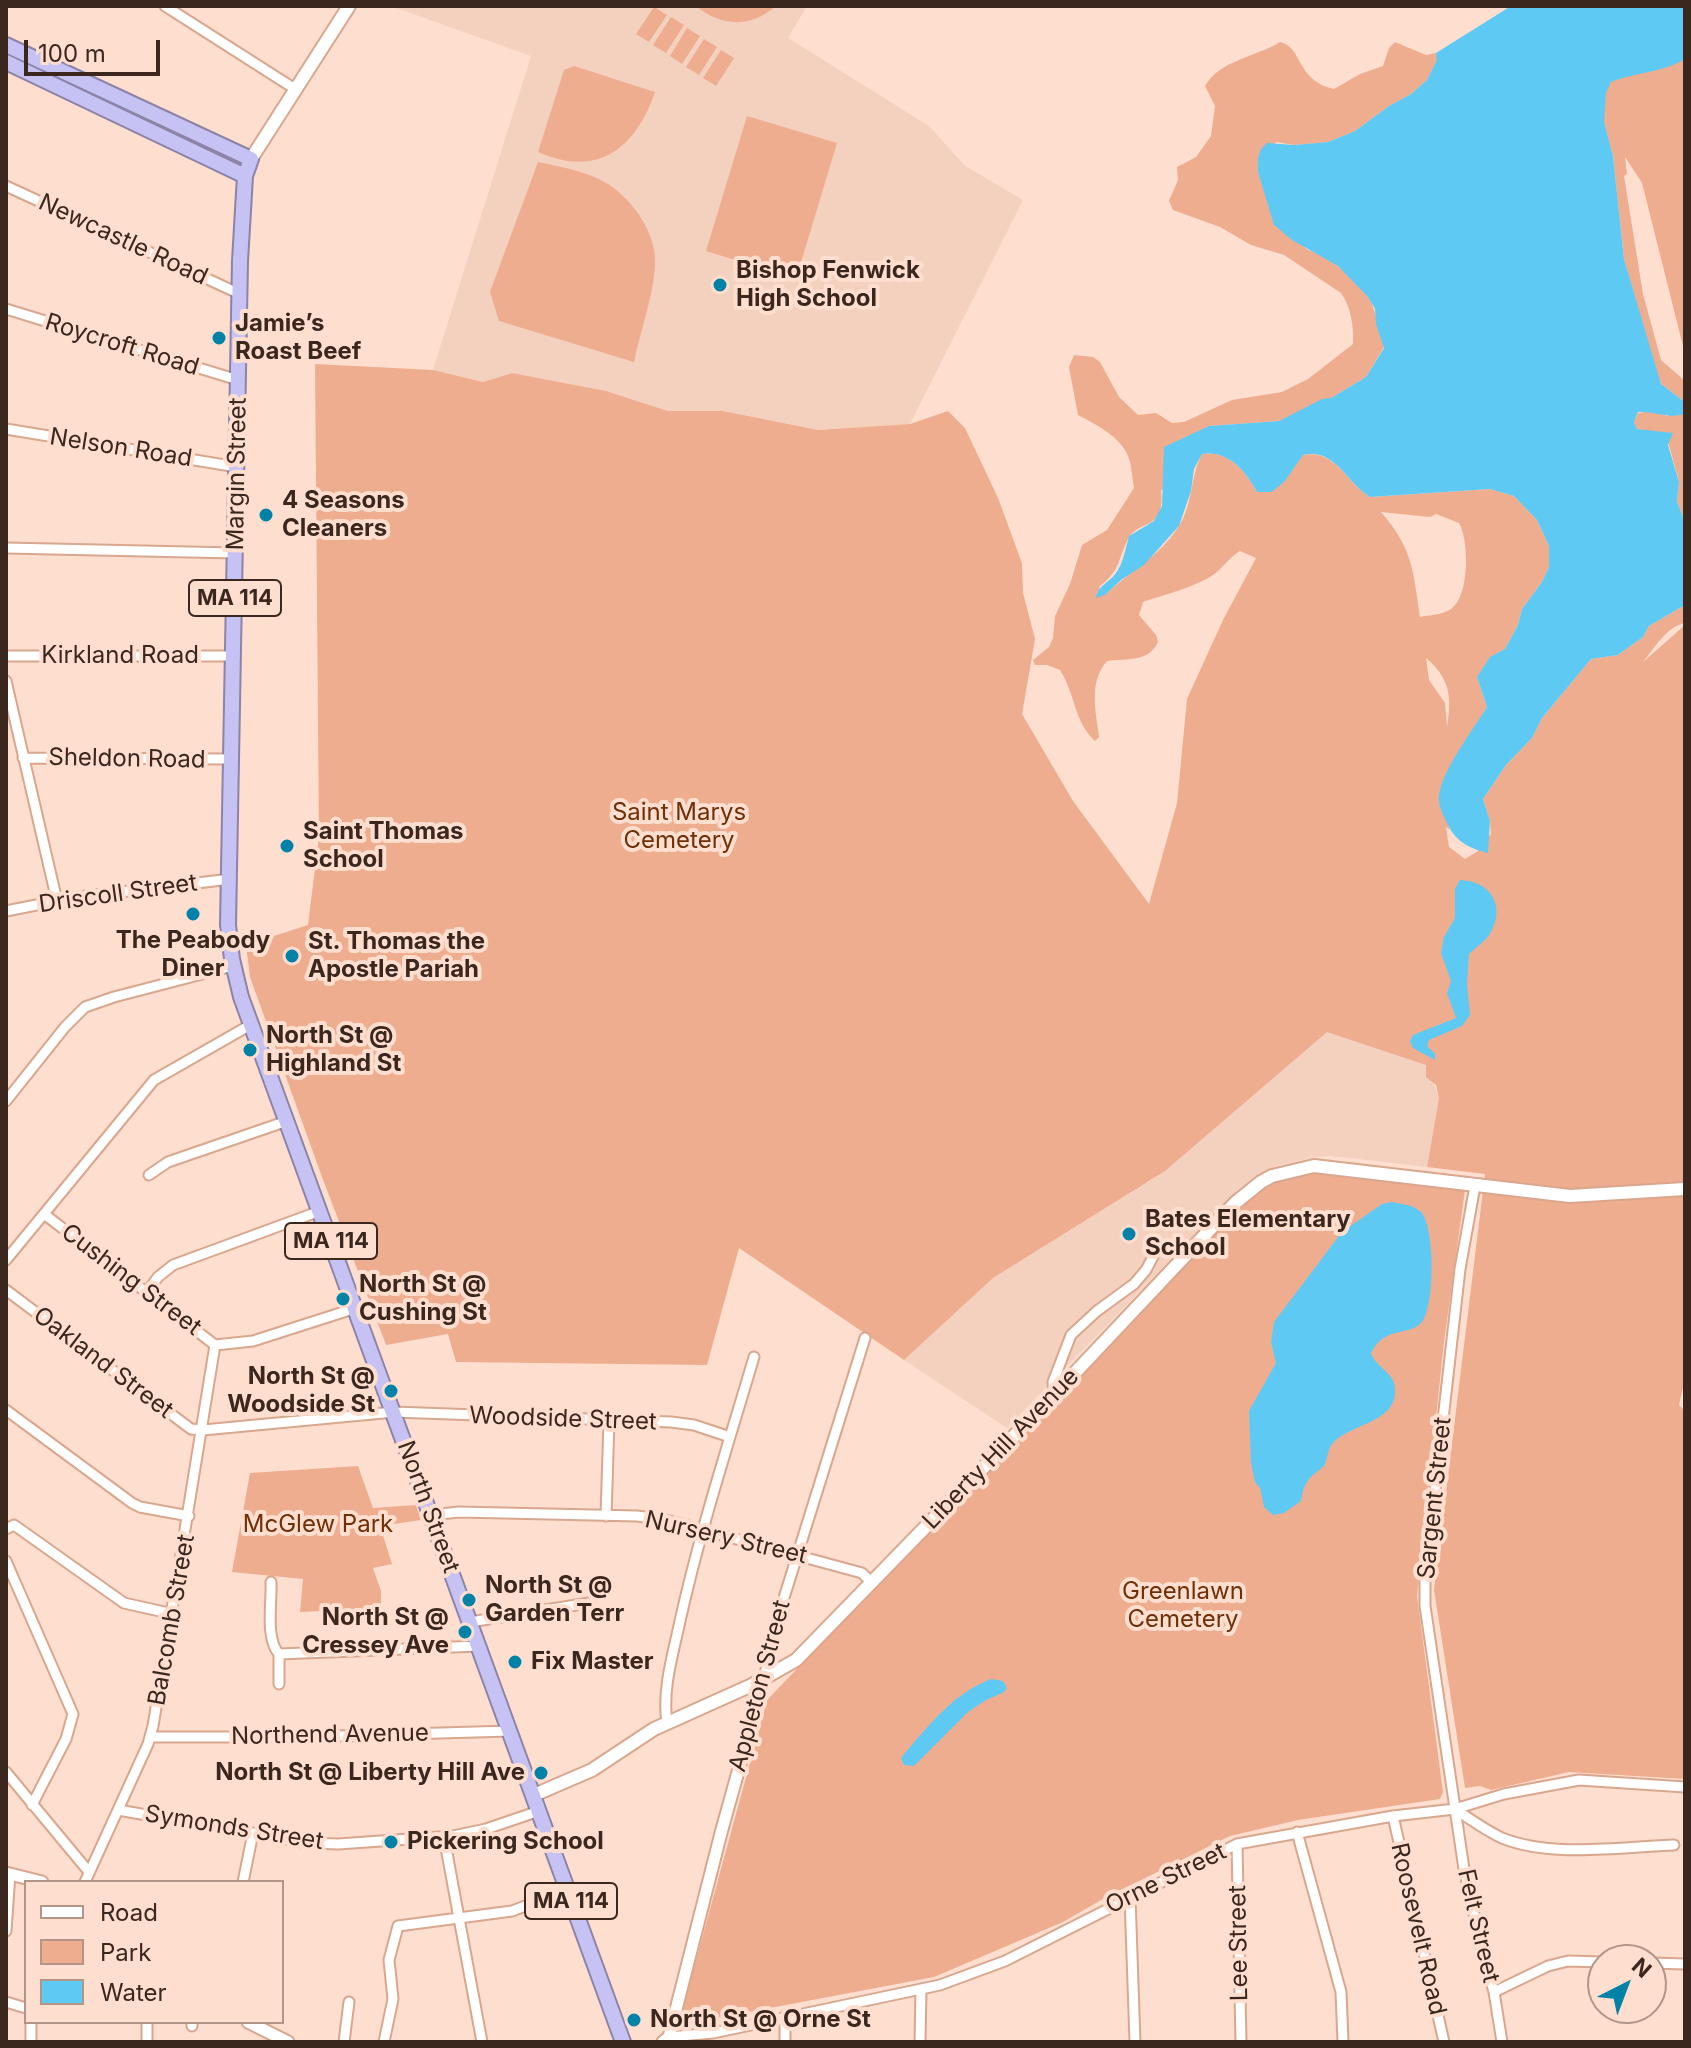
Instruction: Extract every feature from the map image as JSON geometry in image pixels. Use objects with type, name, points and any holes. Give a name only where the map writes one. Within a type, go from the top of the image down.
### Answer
[{"type":"highway","points":[[6,45],[251,159]]},
{"type":"highway","points":[[6,62],[245,176]]},
{"type":"highway","points":[[90,102],[96,86]]},
{"type":"highway","name":"Margin Street","points":[[234,969],[228,925],[238,380],[245,176],[251,159]]},
{"type":"highway","name":"North Street","points":[[234,969],[623,2042]]},
{"type":"main road","name":"Margin Street","points":[[251,159],[349,6]]},
{"type":"main road","name":"Liberty Hill Avenue","points":[[534,1795],[592,1770],[667,1723],[786,1667],[804,1652],[1054,1395],[1217,1220],[1247,1192],[1272,1176],[1314,1166],[1570,1196],[1685,1189]]},
{"type":"street","points":[[165,6],[295,89]]},
{"type":"street","name":"Newcastle Road","points":[[6,186],[240,294]]},
{"type":"street","name":"Roycroft Road","points":[[6,309],[238,380]]},
{"type":"street","name":"Nelson Road","points":[[6,429],[237,467]]},
{"type":"street","points":[[6,548],[235,553]]},
{"type":"street","name":"Kirkland Road","points":[[6,656],[234,656]]},
{"type":"street","points":[[6,681],[57,901]]},
{"type":"street","name":"Sheldon Road","points":[[23,758],[232,759]]},
{"type":"street","name":"Driscoll Street","points":[[6,911],[57,901],[231,879]]},
{"type":"street","points":[[6,1101],[65,1027],[85,1007],[114,997],[234,969]]},
{"type":"street","points":[[6,1260],[154,1080],[252,1024]]},
{"type":"street","points":[[149,1175],[168,1162],[287,1121]]},
{"type":"street","name":"Sargent Street","points":[[1455,1809],[1428,1636],[1425,1579],[1460,1269],[1475,1186]]},
{"type":"street","points":[[147,1292],[164,1270],[173,1265],[320,1211]]},
{"type":"street","name":"Cushing Street","points":[[44,1214],[215,1345],[253,1341],[356,1308]]},
{"type":"street","points":[[1054,1395],[1053,1382],[1071,1335],[1134,1284],[1157,1249]]},
{"type":"street","name":"Oakland Street","points":[[6,1290],[174,1418],[191,1429],[203,1430]]},
{"type":"street","name":"Appleton Street","points":[[666,2040],[778,1617],[865,1338]]},
{"type":"street","name":"Balcomb Street","points":[[87,1877],[150,1737],[173,1614],[215,1345]]},
{"type":"street","points":[[667,1723],[664,1695],[702,1530],[754,1357]]},
{"type":"street","points":[[6,1410],[132,1503],[189,1516]]},
{"type":"street","points":[[203,1430],[394,1412]]},
{"type":"street","name":"Woodside Street","points":[[394,1412],[684,1423],[730,1437]]},
{"type":"street","points":[[606,1516],[609,1421]]},
{"type":"street","name":"Nursery Street","points":[[431,1515],[459,1512],[666,1520],[862,1573],[872,1583]]},
{"type":"street","points":[[6,1529],[14,1525],[124,1603],[173,1614]]},
{"type":"street","points":[[6,1561],[73,1714],[66,1739],[32,1805]]},
{"type":"street","points":[[271,1582],[272,1632],[274,1649],[279,1654],[279,1684]]},
{"type":"street","points":[[470,1622],[589,1603]]},
{"type":"street","points":[[279,1654],[479,1646]]},
{"type":"street","name":"Northend Avenue","points":[[150,1737],[302,1737],[510,1731]]},
{"type":"street","points":[[6,1772],[87,1877]]},
{"type":"street","name":"Orne Street","points":[[666,2040],[713,2033],[954,1981],[1005,1961],[1237,1844],[1393,1816],[1455,1809],[1504,1794],[1579,1780],[1685,1787]]},
{"type":"street","points":[[1455,1809],[1504,1839],[1528,1845],[1553,1849],[1674,1845]]},
{"type":"street","name":"Felt Street","points":[[1455,1809],[1464,1869],[1494,1992],[1502,2042]]},
{"type":"street","name":"Symonds Street","points":[[118,1810],[309,1843],[338,1844],[469,1834],[539,1811]]},
{"type":"street","name":"Roosevelt Road","points":[[1393,1816],[1444,2042]]},
{"type":"street","points":[[1297,1832],[1341,1992],[1343,2042]]},
{"type":"street","points":[[243,1880],[253,1833]]},
{"type":"street","points":[[444,1837],[482,2042]]},
{"type":"street","name":"Lee Street","points":[[1237,1844],[1241,2042]]},
{"type":"street","points":[[6,1931],[8,1873],[34,1880]]},
{"type":"street","points":[[384,2042],[393,1999],[389,1960],[398,1926],[512,1911],[567,1890]]},
{"type":"street","points":[[1130,1897],[1135,2042]]},
{"type":"street","points":[[1494,1992],[1548,1966],[1568,1961],[1587,1962]]},
{"type":"street","points":[[920,2042],[921,1990]]},
{"type":"street","points":[[344,2042],[349,2002]]},
{"type":"street","points":[[785,2016],[785,2042]]},
{"type":"street","points":[[250,2024],[266,2037],[288,2042]]},
{"type":"shaded area","name":"Bishop Fenwick High School","points":[[391,6],[807,6],[788,38],[929,126],[965,166],[1023,200],[910,424],[818,430],[723,411],[668,411],[606,391],[512,373],[483,382],[433,370],[531,56]]},
{"type":"shaded area","name":"Bates Elementary School","points":[[1327,1031],[1427,1065],[1439,1098],[1427,1167],[1332,1156],[1276,1166],[1259,1174],[1238,1190],[1007,1428],[904,1360],[993,1278],[1165,1171]]},
{"type":"green space","points":[[696,6],[776,6],[756,18],[736,22],[716,18]]},
{"type":"green space","points":[[654,7],[667,15],[649,42],[636,34]]},
{"type":"green space","points":[[671,17],[684,25],[666,53],[653,45]]},
{"type":"green space","points":[[1685,27],[1685,354],[1642,183],[1625,157],[1627,174],[1624,176],[1643,294],[1661,360],[1685,381],[1685,402],[1661,384],[1651,355],[1624,259],[1613,156],[1604,123],[1588,97]]},
{"type":"green space","points":[[687,28],[700,36],[682,64],[670,56]]},
{"type":"green space","points":[[704,39],[717,47],[699,75],[686,67]]},
{"type":"green space","name":"Saint Marys Cemetery","points":[[1280,42],[1288,45],[1312,79],[1334,89],[1360,74],[1383,66],[1389,48],[1395,42],[1426,55],[1436,53],[1438,59],[1427,80],[1411,94],[1355,131],[1328,142],[1294,145],[1276,142],[1258,172],[1277,212],[1296,239],[1305,248],[1337,266],[1366,294],[1374,310],[1384,347],[1366,377],[1331,398],[1279,421],[1209,426],[1161,491],[1161,504],[1155,519],[1128,539],[1115,570],[1099,587],[1105,595],[1171,537],[1184,518],[1202,454],[1228,458],[1247,476],[1257,492],[1285,480],[1303,455],[1314,455],[1324,457],[1340,468],[1370,497],[1490,489],[1514,496],[1537,520],[1549,546],[1549,567],[1522,609],[1518,625],[1505,649],[1490,658],[1477,677],[1487,707],[1441,787],[1450,830],[1446,827],[1449,847],[1465,859],[1478,851],[1491,834],[1483,799],[1506,765],[1532,738],[1542,718],[1591,659],[1618,655],[1643,637],[1649,626],[1685,605],[1685,623],[1667,633],[1643,662],[1685,625],[1685,1379],[1679,1405],[1685,1411],[1685,1779],[1569,1772],[1491,1790],[1480,1786],[1465,1788],[1434,1590],[1485,1174],[1427,1167],[1439,1098],[1436,1085],[1426,1077],[1426,1065],[1327,1032],[1165,1171],[993,1278],[904,1360],[739,1248],[707,1365],[456,1362],[448,1334],[386,1345],[250,977],[246,945],[308,925],[319,837],[315,364],[433,370],[483,382],[512,373],[606,391],[668,411],[723,411],[818,430],[910,424],[948,411],[965,428],[998,498],[1022,563],[1023,593],[1035,639],[1022,714],[1073,801],[1149,904],[1177,803],[1187,699],[1256,558],[1240,551],[1202,581],[1143,602],[1139,615],[1158,642],[1143,656],[1107,661],[1101,670],[1095,688],[1099,737],[1095,741],[1083,725],[1060,670],[1035,665],[1033,660],[1049,647],[1053,638],[1055,616],[1070,584],[1082,545],[1107,530],[1134,488],[1128,456],[1119,442],[1078,415],[1069,367],[1074,355],[1093,357],[1100,362],[1119,397],[1138,415],[1156,413],[1172,423],[1184,422],[1232,400],[1282,392],[1308,379],[1353,344],[1351,317],[1341,293],[1284,255],[1251,245],[1220,227],[1173,210],[1169,201],[1178,180],[1177,167],[1196,157],[1211,136],[1215,106],[1205,86],[1220,70]],"holes":[[[1381,512],[1430,517],[1436,514],[1459,523],[1465,542],[1465,581],[1451,609],[1420,617],[1406,549]],[[1426,658],[1445,681],[1449,697],[1447,727],[1445,703],[1429,680]]]},
{"type":"green space","points":[[721,50],[734,58],[716,86],[703,78]]},
{"type":"green space","points":[[574,66],[655,92],[637,130],[611,154],[596,160],[578,162],[538,152],[564,70]]},
{"type":"green space","points":[[102,96],[232,158],[237,162],[102,101]]},
{"type":"green space","points":[[747,116],[837,143],[796,279],[706,251]]},
{"type":"green space","points":[[538,162],[583,173],[608,184],[627,199],[648,230],[655,253],[654,276],[634,362],[499,321],[490,292]]},
{"type":"green space","points":[[1685,407],[1685,523],[1677,501],[1679,482],[1666,434],[1637,429],[1634,422],[1638,413],[1651,411],[1667,416]]},
{"type":"green space","name":"Greenlawn Cemetery","points":[[1321,1171],[1465,1190],[1444,1342],[1417,1596],[1443,1792],[1440,1799],[1298,1820],[1230,1836],[1063,1922],[934,1977],[696,2022],[682,2012],[767,1700],[1252,1195],[1285,1176]]},
{"type":"green space","name":"McGlew Park","points":[[358,1466],[373,1508],[416,1505],[421,1520],[380,1526],[392,1564],[373,1568],[381,1591],[381,1608],[300,1612],[303,1579],[232,1572],[250,1473]]},
{"type":"water","points":[[1511,6],[1685,6],[1685,59],[1611,82],[1606,93],[1604,122],[1613,156],[1624,259],[1661,384],[1685,402],[1684,414],[1673,416],[1638,412],[1634,422],[1637,429],[1673,433],[1668,445],[1679,482],[1677,501],[1685,523],[1685,605],[1649,626],[1643,637],[1618,655],[1591,659],[1542,718],[1532,738],[1506,765],[1483,799],[1490,821],[1488,853],[1470,847],[1455,836],[1439,802],[1449,767],[1487,707],[1477,677],[1490,657],[1505,649],[1518,625],[1522,609],[1549,567],[1549,546],[1537,520],[1514,496],[1490,489],[1370,497],[1340,468],[1314,454],[1303,455],[1285,481],[1272,492],[1257,492],[1247,476],[1228,458],[1202,454],[1194,469],[1191,491],[1179,526],[1144,565],[1105,595],[1096,598],[1099,590],[1118,569],[1129,536],[1154,521],[1162,506],[1164,447],[1209,426],[1279,421],[1322,399],[1331,398],[1366,377],[1384,348],[1375,309],[1368,297],[1338,266],[1292,240],[1274,225],[1258,172],[1261,149],[1267,143],[1294,145],[1328,142],[1355,131],[1427,80],[1437,60],[1436,53]]},
{"type":"water","points":[[1460,880],[1470,881],[1487,890],[1497,912],[1489,935],[1469,954],[1467,984],[1470,1015],[1462,1026],[1429,1040],[1427,1046],[1435,1054],[1435,1060],[1413,1048],[1410,1041],[1413,1035],[1456,1018],[1447,993],[1451,981],[1441,953],[1444,937],[1455,918],[1455,889]]},
{"type":"water","points":[[1392,1202],[1411,1206],[1421,1212],[1426,1220],[1432,1267],[1429,1300],[1422,1322],[1383,1338],[1371,1353],[1394,1382],[1394,1400],[1381,1416],[1333,1443],[1324,1466],[1306,1483],[1301,1501],[1284,1513],[1273,1515],[1264,1507],[1260,1488],[1255,1482],[1249,1411],[1276,1363],[1271,1342],[1274,1322],[1342,1232],[1382,1204]]},
{"type":"water","points":[[991,1679],[1003,1681],[1007,1688],[1004,1692],[968,1712],[914,1766],[904,1765],[901,1758],[944,1710],[977,1685]]},
{"type":"place","name":"Bishop Fenwick High School","points":[[720,285]]},
{"type":"place","name":"Jamie’s Roast Beef","points":[[219,338]]},
{"type":"place","name":"4 Seasons Cleaners","points":[[266,515]]},
{"type":"place","name":"Saint Thomas School","points":[[287,846]]},
{"type":"place","name":"The Peabody Diner","points":[[193,914]]},
{"type":"place","name":"St. Thomas the Apostle Pariah","points":[[292,956]]},
{"type":"place","name":"North St @ Highland St","points":[[250,1050]]},
{"type":"place","name":"Bates Elementary School","points":[[1129,1234]]},
{"type":"place","name":"North St @ Cushing St","points":[[343,1299]]},
{"type":"place","name":"North St @ Woodside St","points":[[391,1391]]},
{"type":"place","name":"North St @ Garden Terr","points":[[469,1600]]},
{"type":"place","name":"North St @ Cressey Ave","points":[[465,1632]]},
{"type":"place","name":"Fix Master","points":[[515,1662]]},
{"type":"place","name":"North St @ Liberty Hill Ave","points":[[541,1773]]},
{"type":"place","name":"Pickering School","points":[[391,1842]]},
{"type":"place","name":"North St @ Orne St","points":[[634,2020]]}]
